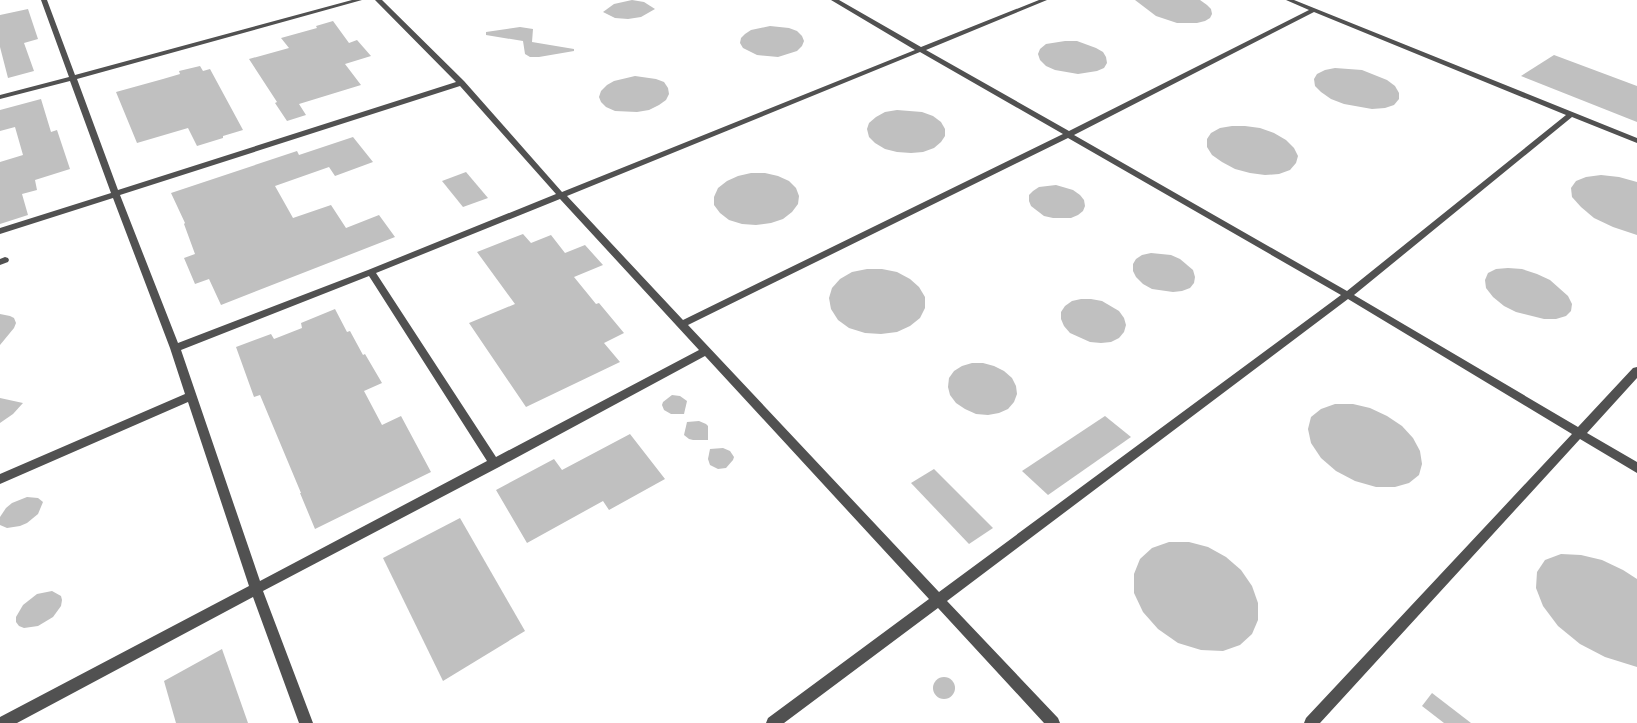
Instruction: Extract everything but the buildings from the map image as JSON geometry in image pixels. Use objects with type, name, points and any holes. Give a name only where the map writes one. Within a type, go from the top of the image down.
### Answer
[{"type":"street","points":[[44,0],[74,78],[115,193],[175,348],[256,588],[306,723]]},
{"type":"street","points":[[0,97],[359,0]]},
{"type":"street","points":[[378,0],[461,83],[560,194],[683,324],[706,351],[1053,723]]},
{"type":"street","points":[[834,0],[1348,295],[1637,468]]},
{"type":"street","points":[[175,348],[371,272],[560,194],[1044,0]]},
{"type":"street","points":[[1289,0],[1637,141]]},
{"type":"street","points":[[683,324],[1314,10]]},
{"type":"street","points":[[0,231],[461,83]]},
{"type":"street","points":[[773,723],[1348,295],[1571,114]]},
{"type":"street","points":[[371,272],[495,464]]},
{"type":"street","points":[[3,723],[706,351]]},
{"type":"street","points":[[1311,723],[1637,371]]},
{"type":"street","points":[[0,479],[192,396]]}]
